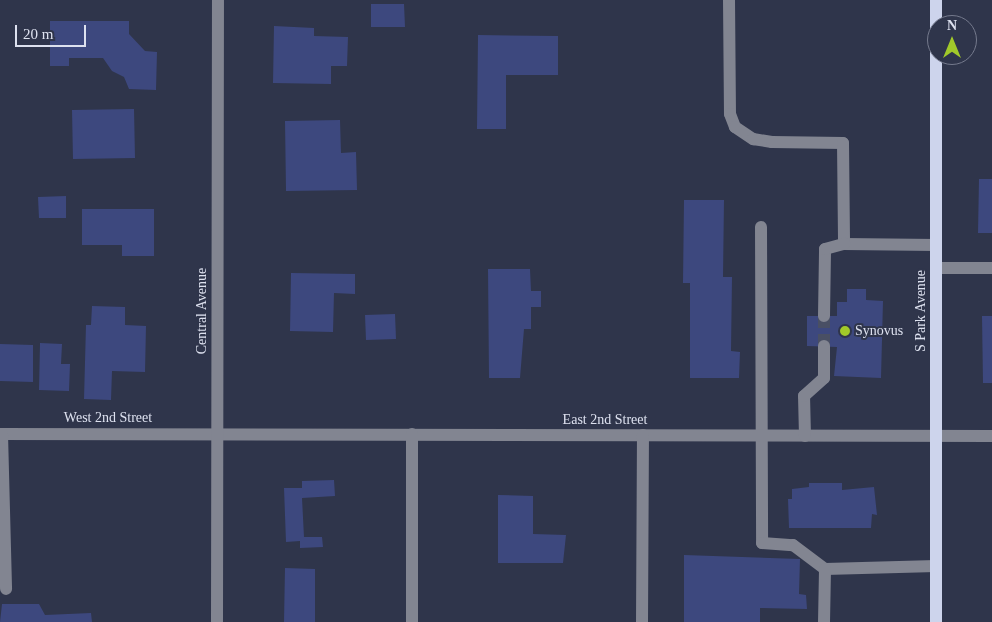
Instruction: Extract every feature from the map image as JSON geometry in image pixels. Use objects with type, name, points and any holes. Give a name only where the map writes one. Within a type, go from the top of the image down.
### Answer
[{"type":"main road","name":"S Park Avenue","points":[[936,0],[936,622]]},
{"type":"street","name":"Central Avenue","points":[[217,622],[218,0]]},
{"type":"street","points":[[729,0],[730,114],[735,128],[753,139],[772,142],[843,143],[844,244]]},
{"type":"street","points":[[761,227],[764,436],[762,543],[793,544],[825,569],[936,566]]},
{"type":"street","points":[[824,316],[825,249],[844,244],[936,246]]},
{"type":"street","points":[[936,268],[992,268]]},
{"type":"street","points":[[805,436],[804,396],[824,378],[824,346]]},
{"type":"street","name":"West 2nd Street","points":[[1,434],[217,433]]},
{"type":"street","name":"East 2nd Street","points":[[217,433],[992,436]]},
{"type":"street","points":[[1,434],[6,589]]},
{"type":"street","points":[[412,434],[412,622]]},
{"type":"street","points":[[642,622],[643,435]]},
{"type":"street","points":[[824,622],[825,569]]},
{"type":"building","points":[[371,4],[404,4],[405,27],[371,27]]},
{"type":"building","points":[[50,21],[129,21],[129,34],[145,51],[157,52],[156,90],[129,89],[124,77],[112,71],[103,58],[69,58],[69,66],[50,66]]},
{"type":"building","points":[[274,26],[314,28],[314,36],[348,37],[347,66],[331,66],[331,84],[273,83]]},
{"type":"building","points":[[478,35],[558,36],[558,75],[506,75],[506,129],[477,129]]},
{"type":"building","points":[[134,109],[135,158],[73,159],[72,110]]},
{"type":"building","points":[[340,120],[341,153],[356,152],[357,190],[286,191],[285,121]]},
{"type":"building","points":[[979,179],[992,179],[992,233],[978,233]]},
{"type":"building","points":[[66,196],[66,218],[39,218],[38,197]]},
{"type":"building","points":[[684,200],[724,200],[723,277],[732,277],[731,351],[740,352],[739,378],[690,378],[690,283],[683,283]]},
{"type":"building","points":[[82,209],[154,209],[154,256],[122,256],[122,245],[82,245]]},
{"type":"building","points":[[488,269],[530,269],[531,291],[541,291],[541,307],[531,307],[531,329],[524,329],[520,378],[489,378]]},
{"type":"building","points":[[291,273],[355,274],[355,294],[334,293],[333,332],[290,331]]},
{"type":"building","name":"Synovus","points":[[847,289],[866,289],[866,300],[883,301],[881,378],[834,376],[837,347],[807,346],[807,316],[837,316],[837,302],[847,302]]},
{"type":"building","points":[[92,306],[125,307],[125,325],[146,326],[145,372],[112,371],[111,400],[84,399],[86,325],[91,325]]},
{"type":"building","points":[[395,314],[396,339],[366,340],[365,315]]},
{"type":"building","points":[[982,316],[992,316],[992,383],[983,383]]},
{"type":"building","points":[[40,343],[62,344],[61,364],[70,364],[69,391],[39,390]]},
{"type":"building","points":[[0,344],[33,345],[33,382],[0,381]]},
{"type":"building","points":[[334,480],[335,496],[302,498],[304,537],[322,537],[323,547],[300,548],[300,541],[286,542],[284,488],[302,488],[302,481]]},
{"type":"building","points":[[809,483],[842,483],[842,490],[874,487],[877,515],[872,514],[871,528],[789,528],[788,499],[792,499],[792,489],[809,487]]},
{"type":"building","points":[[498,495],[533,496],[533,534],[566,535],[563,563],[498,563]]},
{"type":"building","points":[[684,555],[800,559],[799,594],[806,595],[807,609],[760,608],[760,622],[684,622]]},
{"type":"building","points":[[285,568],[315,569],[315,622],[284,622]]},
{"type":"building","points":[[2,604],[39,604],[45,615],[91,613],[92,622],[0,622]]},
{"type":"tunnel","points":[[824,316],[824,346]]},
{"type":"place","name":"Synovus","points":[[845,331]]}]
